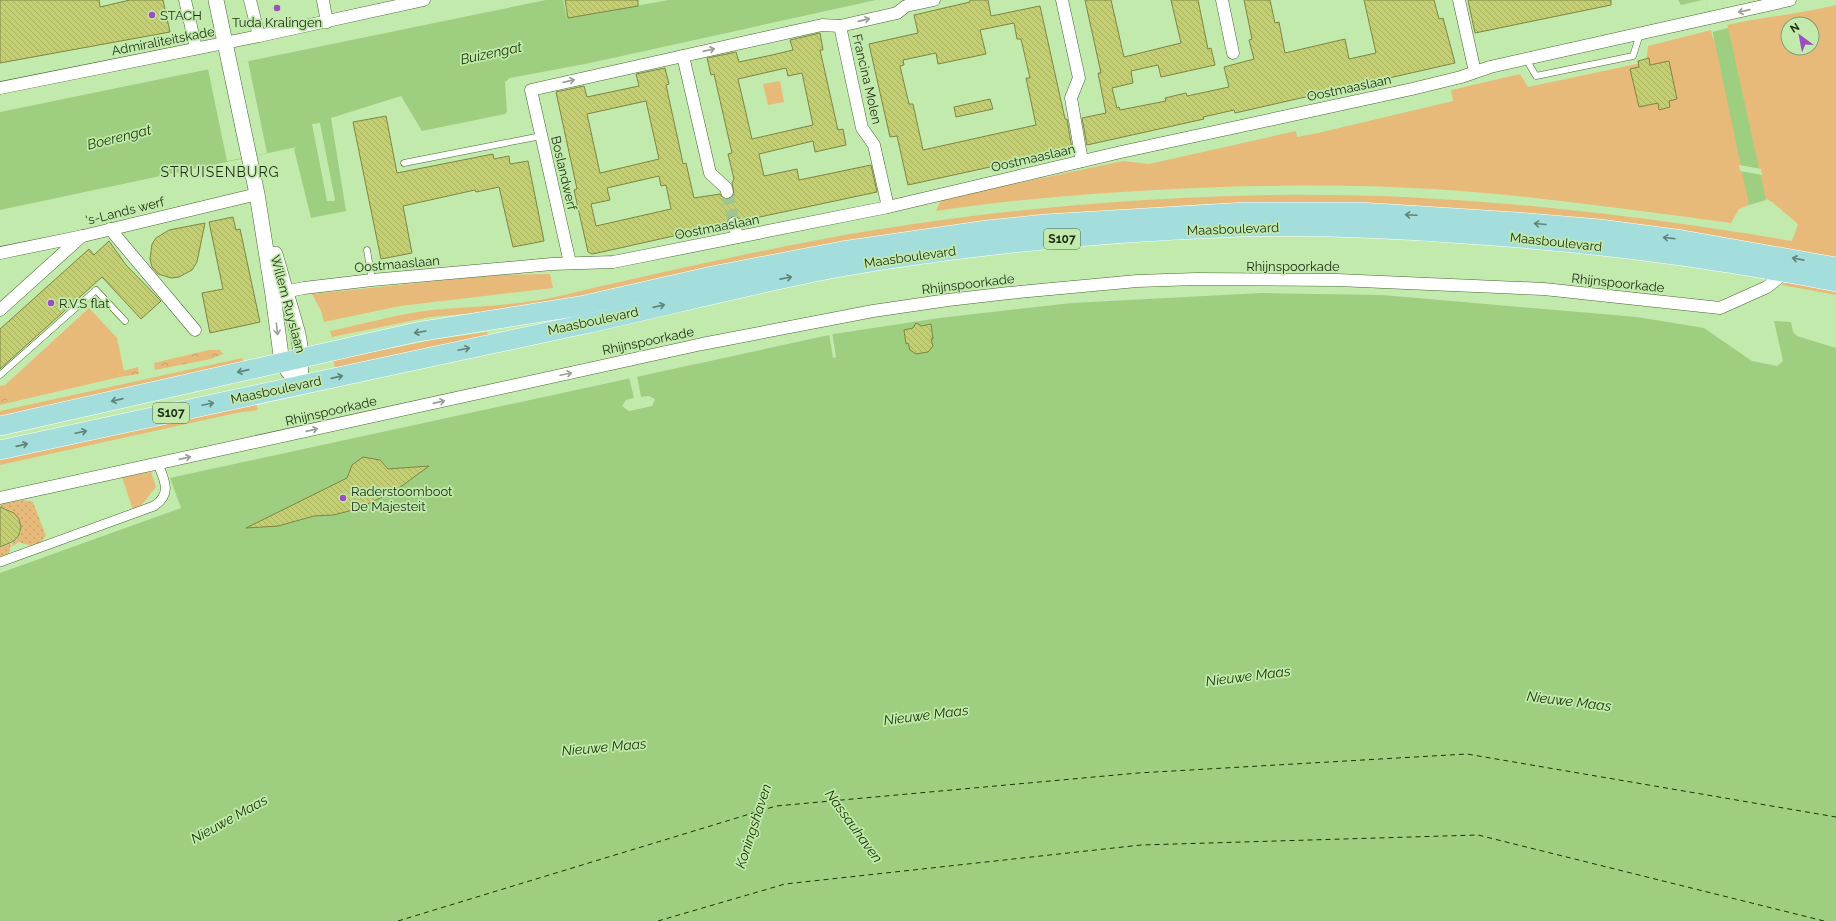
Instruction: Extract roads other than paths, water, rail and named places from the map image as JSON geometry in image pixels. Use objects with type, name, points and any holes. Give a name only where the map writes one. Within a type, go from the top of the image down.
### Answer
[{"type":"main road","name":"Maasboulevard","points":[[0,426],[417,332],[580,306],[712,276],[842,251],[1001,229],[1187,214],[1246,212],[1359,212],[1517,222],[1683,240],[1836,266]]},
{"type":"main road","name":"Maasboulevard","points":[[0,450],[585,324],[713,293],[846,266],[946,252],[1116,235],[1247,227],[1370,228],[1423,231],[1568,242],[1675,255],[1786,272],[1836,282]]},
{"type":"street","points":[[185,0],[196,48]]},
{"type":"street","name":"Willem Ruyslaan","points":[[216,0],[279,293],[282,363],[299,385]]},
{"type":"street","points":[[250,0],[259,36]]},
{"type":"street","name":"Admiraliteitskade","points":[[0,88],[259,36],[424,0]]},
{"type":"street","points":[[727,192],[726,188],[710,173],[683,56],[822,25],[840,26],[897,13],[906,6],[934,0]]},
{"type":"street","points":[[1062,0],[1079,78],[1071,98],[1082,161]]},
{"type":"street","points":[[1222,0],[1233,53]]},
{"type":"street","points":[[1459,0],[1475,72]]},
{"type":"street","name":"Oostmaaslaan","points":[[279,293],[304,288],[372,280],[570,263],[613,262],[888,207],[1082,161],[1412,89],[1490,67],[1790,0]]},
{"type":"street","points":[[323,1],[326,22]]},
{"type":"street","name":"Francina Molen","points":[[840,26],[862,128],[874,145],[888,207]]},
{"type":"street","name":"Boslandwerf","points":[[570,263],[531,90],[683,56]]},
{"type":"street","name":"'s-Lands werf","points":[[0,253],[83,236],[257,194]]},
{"type":"street","points":[[734,223],[737,237]]},
{"type":"street","points":[[110,229],[194,330]]},
{"type":"street","points":[[0,310],[83,236]]},
{"type":"street","name":"Rhijnspoorkade","points":[[0,498],[106,476],[702,344],[873,311],[1009,293],[1145,281],[1337,280],[1544,289],[1720,308],[1767,287],[1786,272]]},
{"type":"street","name":"Willem Ruyslaan","points":[[279,293],[298,334],[302,358],[299,385]]},
{"type":"street","points":[[0,562],[154,506],[163,499],[167,487],[158,464]]},
{"type":"lane","points":[[1526,59],[1536,76],[1633,56],[1640,34]]},
{"type":"lane","points":[[404,163],[541,136]]},
{"type":"lane","points":[[367,250],[372,280]]},
{"type":"lane","points":[[0,375],[96,290],[125,321]]},
{"type":"water","points":[[546,0],[563,0],[567,18],[669,0],[876,0],[590,63],[510,78],[505,82],[507,112],[505,114],[422,131],[401,96],[331,118],[346,211],[311,218],[294,149],[297,147],[0,210],[0,112]],"holes":[[[320,123],[335,200],[327,201],[312,124]]]},
{"type":"water","points":[[1678,0],[1702,0],[1681,5]]},
{"type":"water","points":[[1706,0],[1722,0],[1766,200],[1749,205]]},
{"type":"water","points":[[1261,293],[1382,295],[1637,317],[1704,328],[1752,361],[1777,366],[1783,361],[1774,321],[1791,322],[1793,332],[1797,336],[1836,348],[1836,921],[0,921],[0,573],[181,508],[170,478],[834,334],[939,318],[1072,303]]},
{"type":"tunnel","points":[[727,192],[734,223]]},
{"type":"place","name":"Tuda Kralingen","points":[[277,8]]},
{"type":"place","name":"STACH","points":[[152,15]]},
{"type":"place","name":"R.V.S flat","points":[[51,303]]},
{"type":"place","name":"Raderstoomboot De Majesteit","points":[[343,498]]},
{"type":"district","name":"STRUISENBURG","points":[[220,172]]},
{"type":"water label","name":"Buizengat","points":[[491,53]]},
{"type":"water label","name":"Boerengat","points":[[119,137]]},
{"type":"water label","name":"Nieuwe Maas","points":[[1248,676]]},
{"type":"water label","name":"Nieuwe Maas","points":[[1569,701]]},
{"type":"water label","name":"Nieuwe Maas","points":[[926,715]]},
{"type":"water label","name":"Nieuwe Maas","points":[[604,747]]},
{"type":"water label","name":"Nieuwe Maas","points":[[229,819]]},
{"type":"water label","name":"Koningshaven","points":[[753,826]]},
{"type":"water label","name":"Nassauhaven","points":[[854,826]]}]
